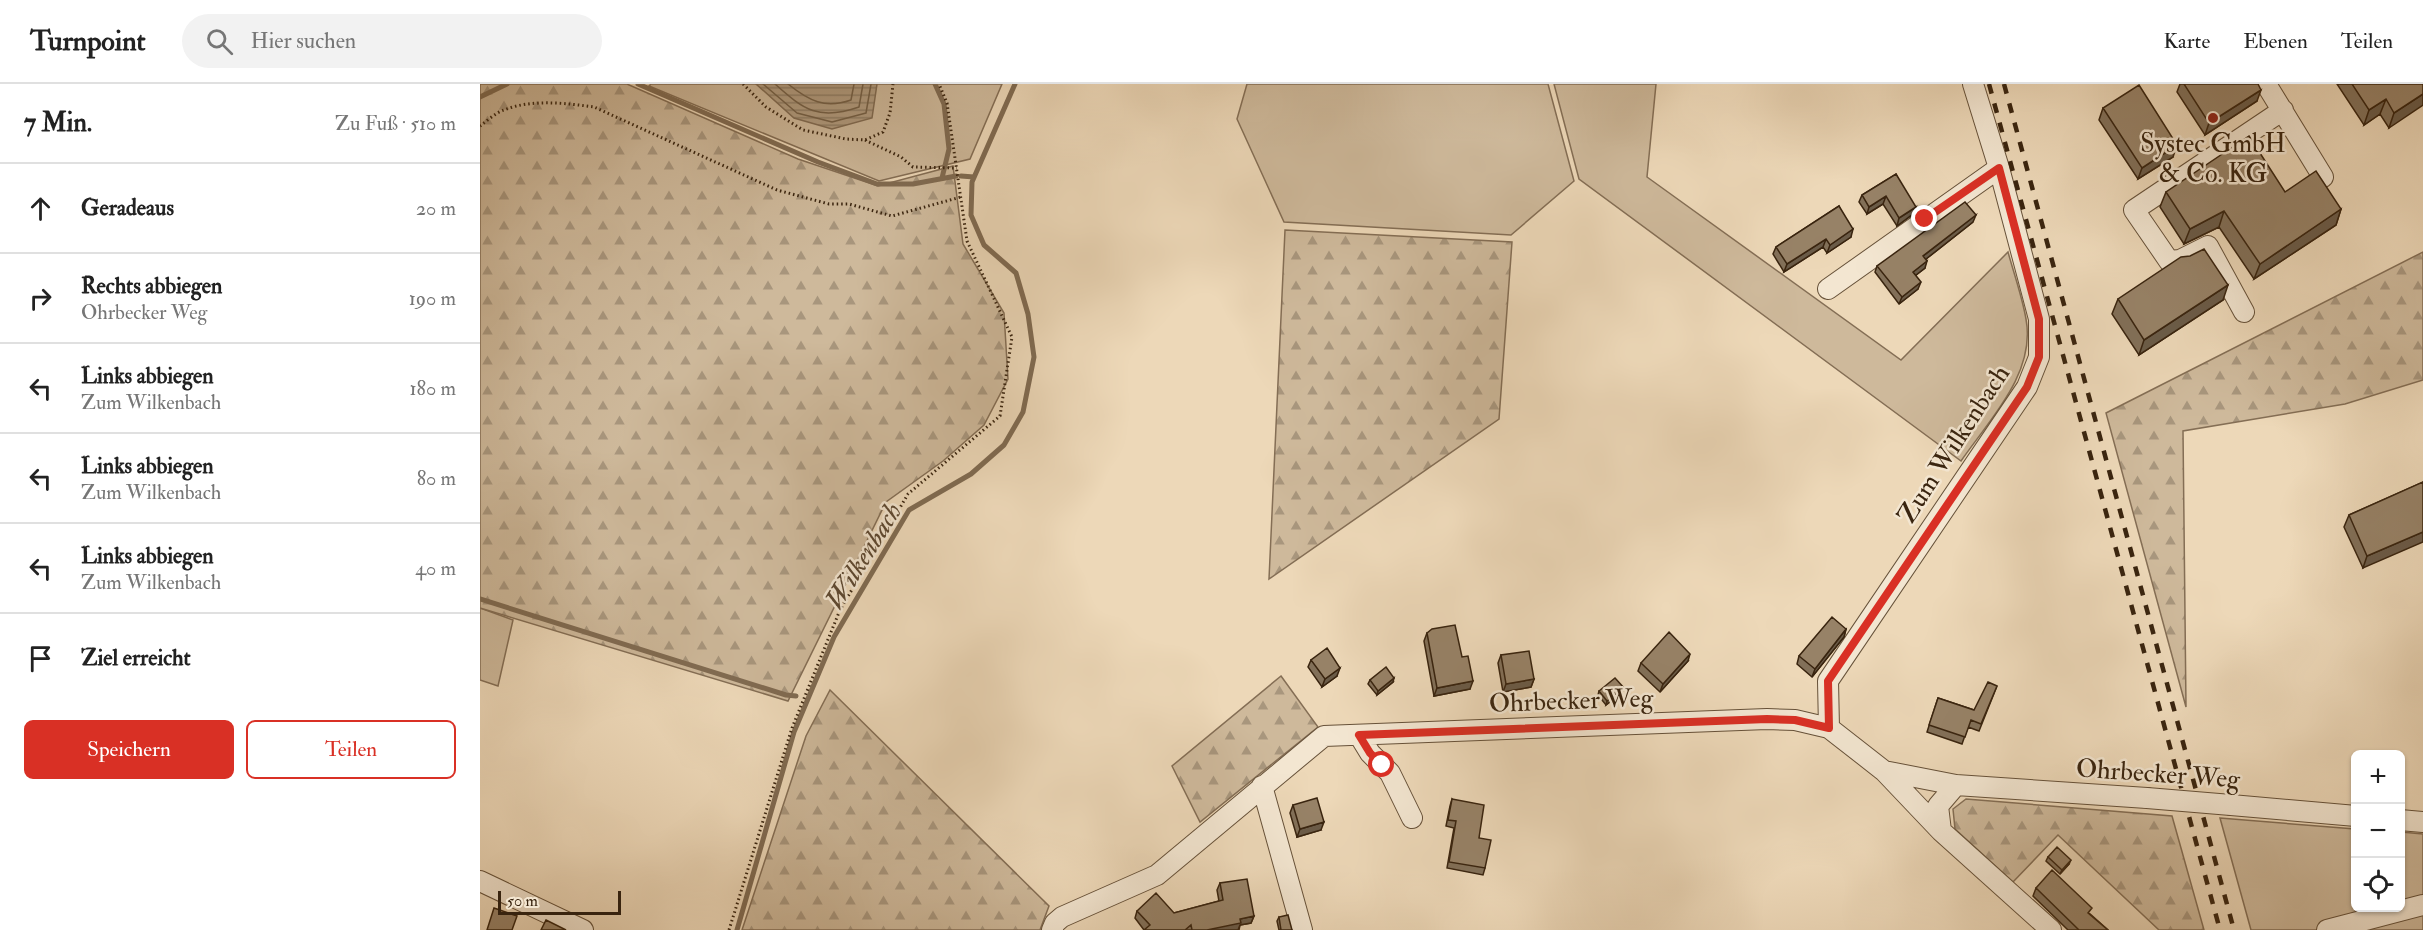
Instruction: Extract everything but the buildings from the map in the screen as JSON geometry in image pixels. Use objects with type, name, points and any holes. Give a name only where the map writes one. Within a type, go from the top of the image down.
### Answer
[{"type":"street","name":"Zum Wilkenbach","points":[[1829,728],[1828,681],[2027,387],[2039,357],[2039,319],[1999,168],[1973,84]]},
{"type":"street","points":[[2266,84],[2323,177]]},
{"type":"street","points":[[2244,312],[2208,246],[2180,260],[2169,261],[2134,210],[2283,110]]},
{"type":"street","points":[[1828,289],[1999,168]]},
{"type":"street","name":"Ohrbecker Weg","points":[[1052,930],[1062,917],[1157,875],[1324,736],[1767,719],[1795,720],[1829,728],[1884,771],[1941,831],[2051,930]]},
{"type":"street","points":[[1359,735],[1370,753],[1390,773],[1412,818]]},
{"type":"street","name":"Ohrbecker Weg","points":[[1884,771],[1956,785],[2147,798],[2351,816]]},
{"type":"street","points":[[1941,831],[1938,806],[1956,785]]},
{"type":"street","points":[[1262,786],[1302,930]]},
{"type":"street","points":[[2405,820],[2423,822]]},
{"type":"street","points":[[480,881],[583,930]]},
{"type":"street","points":[[2327,930],[2423,905]]},
{"type":"path","points":[[743,84],[766,107],[803,130],[846,139],[865,140],[901,157],[913,167],[957,168]]},
{"type":"path","points":[[865,140],[883,132],[890,113],[893,84]]},
{"type":"path","points":[[729,930],[792,728],[840,610],[908,494],[1000,416],[1012,337],[967,241],[947,102],[939,84]]},
{"type":"path","points":[[480,126],[502,110],[525,105],[575,104],[594,107],[777,190],[829,204],[849,204],[892,216],[961,197]]},
{"type":"green space","points":[[480,84],[627,84],[798,159],[878,186],[953,166],[963,244],[1004,313],[1008,379],[984,425],[943,461],[886,502],[788,701],[480,608]]},
{"type":"green space","points":[[651,84],[1002,84],[970,159],[879,181],[649,86]]},
{"type":"green space","points":[[1247,84],[1548,84],[1574,181],[1511,235],[1284,222],[1237,119]]},
{"type":"green space","points":[[1554,84],[1656,84],[1647,177],[1901,360],[2008,252],[2026,319],[2027,339],[2024,358],[2017,377],[1997,412],[1961,461],[1579,179]]},
{"type":"green space","points":[[1285,230],[1512,242],[1499,419],[1269,579]]},
{"type":"green space","points":[[2423,252],[2423,380],[2345,404],[2183,431],[2186,707],[2106,413]]},
{"type":"green space","points":[[480,608],[513,620],[498,686],[480,680]]},
{"type":"green space","points":[[1281,676],[1318,727],[1200,822],[1172,766]]},
{"type":"green space","points":[[830,690],[1049,906],[1040,930],[742,930],[806,736]]},
{"type":"green space","points":[[1966,799],[2172,816],[2204,930],[2159,930],[2058,835],[2013,882],[1955,829],[1953,809]]},
{"type":"green space","points":[[2220,818],[2351,829],[2351,912],[2368,912],[2325,923],[2317,930],[2251,930]]},
{"type":"green space","points":[[2405,832],[2423,834],[2423,897],[2405,902]]},
{"type":"green space","points":[[2423,914],[2423,930],[2361,930]]},
{"type":"water","points":[[756,84],[877,84],[872,118],[832,129],[794,118]]},
{"type":"waterway","points":[[480,97],[507,84]]},
{"type":"waterway","points":[[638,84],[818,162],[877,184],[913,184],[956,176]]},
{"type":"waterway","points":[[935,84],[944,104],[949,149],[942,178]]},
{"type":"waterway","name":"Wilkenbach","points":[[737,930],[794,732],[834,637],[909,510],[971,474],[1004,445],[1023,412],[1034,357],[1028,314],[1016,273],[984,245],[971,215],[972,182],[1015,84]]},
{"type":"waterway","points":[[961,176],[974,177]]},
{"type":"waterway","points":[[480,599],[786,695],[796,696]]},
{"type":"railway","points":[[1989,84],[2220,930]]},
{"type":"railway","points":[[2004,84],[2234,930]]},
{"type":"place","name":"Systec GmbH & Co. KG","points":[[2213,118]]},
{"type":"route","points":[[1382,765],[1370,753],[1359,735],[1767,719],[1795,720],[1829,728],[1828,681],[2027,387],[2039,357],[2039,319],[1999,168],[1925,219]]}]
